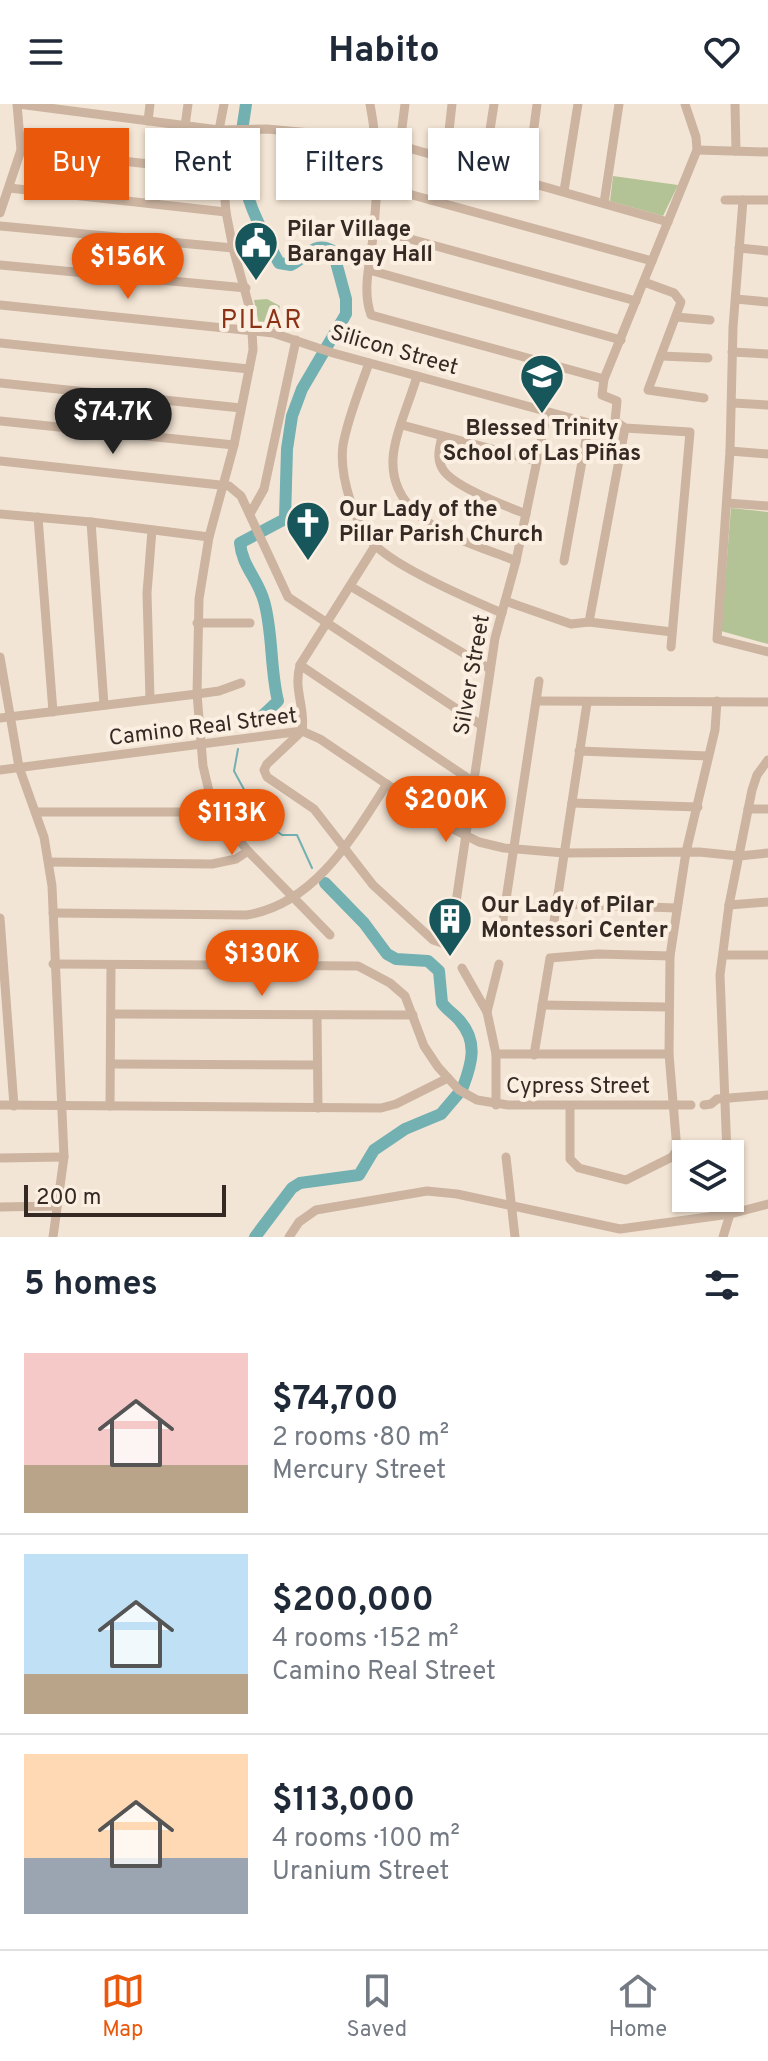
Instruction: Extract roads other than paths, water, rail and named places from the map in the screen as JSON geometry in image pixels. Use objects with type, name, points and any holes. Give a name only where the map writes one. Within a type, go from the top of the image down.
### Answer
[{"type":"street","points":[[0,213],[21,150],[18,104],[202,128]]},
{"type":"street","points":[[148,121],[150,104]]},
{"type":"street","points":[[185,126],[188,104]]},
{"type":"street","points":[[219,128],[224,104]]},
{"type":"street","points":[[370,104],[375,128]]},
{"type":"street","points":[[402,128],[405,104]]},
{"type":"street","points":[[449,128],[452,104]]},
{"type":"street","points":[[490,128],[494,104]]},
{"type":"street","points":[[534,128],[537,104]]},
{"type":"street","points":[[564,191],[578,104]]},
{"type":"street","points":[[604,203],[619,104]]},
{"type":"street","points":[[671,647],[690,432],[625,428],[615,421],[617,401],[602,395],[604,379],[697,150],[685,104]]},
{"type":"street","points":[[735,104],[736,151]]},
{"type":"street","points":[[21,150],[145,164]]},
{"type":"street","points":[[697,150],[768,152]]},
{"type":"street","points":[[539,184],[668,222]]},
{"type":"street","points":[[9,188],[226,212]]},
{"type":"street","points":[[412,195],[652,261]]},
{"type":"street","points":[[225,200],[253,330],[249,369],[234,445],[209,537],[197,623],[197,694],[205,777],[213,808],[248,851],[330,935]]},
{"type":"street","points":[[375,200],[369,270],[368,305],[371,315],[604,379]]},
{"type":"street","points":[[725,200],[768,200]]},
{"type":"street","points":[[743,200],[717,639],[768,652]]},
{"type":"street","points":[[0,226],[233,248]]},
{"type":"street","points":[[374,229],[636,301]]},
{"type":"street","points":[[739,248],[768,251]]},
{"type":"street","points":[[0,265],[246,288]]},
{"type":"street","points":[[369,270],[621,340]]},
{"type":"street","points":[[644,282],[680,297],[681,302],[648,390],[704,398]]},
{"type":"street","points":[[736,299],[768,302]]},
{"type":"street","name":"Silicon Street","points":[[0,305],[253,330],[589,423],[564,561]]},
{"type":"street","points":[[676,317],[710,320]]},
{"type":"street","points":[[250,514],[264,489],[272,459],[296,340]]},
{"type":"street","points":[[0,343],[249,369]]},
{"type":"street","points":[[732,352],[768,354]]},
{"type":"street","points":[[661,356],[708,358]]},
{"type":"street","points":[[369,363],[346,430],[342,456],[344,477],[354,511],[375,546],[416,571],[502,613]]},
{"type":"street","points":[[417,376],[393,458],[399,489],[406,504],[432,526],[516,561]]},
{"type":"street","points":[[0,383],[241,408]]},
{"type":"street","points":[[733,403],[768,405]]},
{"type":"street","name":"Silver Street","points":[[345,849],[380,892],[433,940],[445,944],[451,936],[490,669],[547,413]]},
{"type":"street","points":[[0,421],[234,445]]},
{"type":"street","points":[[402,425],[536,461]]},
{"type":"street","points":[[589,622],[625,428]]},
{"type":"street","points":[[442,436],[438,454],[450,478],[526,514]]},
{"type":"street","points":[[730,451],[768,454]]},
{"type":"street","points":[[0,461],[223,484],[241,496],[288,597],[481,725]]},
{"type":"street","points":[[727,503],[768,506]]},
{"type":"street","points":[[0,514],[209,537]]},
{"type":"street","points":[[38,517],[53,712]]},
{"type":"street","points":[[91,522],[104,705]]},
{"type":"street","points":[[150,699],[147,593],[152,530]]},
{"type":"street","points":[[345,849],[314,809],[267,777],[264,770],[302,731],[303,717],[296,686],[300,665],[375,546]]},
{"type":"street","points":[[350,586],[490,669]]},
{"type":"street","points":[[505,601],[564,622],[672,632]]},
{"type":"street","points":[[197,623],[250,623]]},
{"type":"street","points":[[0,657],[19,767],[37,812],[49,862],[64,1157],[53,1237]]},
{"type":"street","points":[[300,665],[472,781]]},
{"type":"street","points":[[502,926],[539,681]]},
{"type":"street","points":[[0,718],[219,691],[241,683]]},
{"type":"street","points":[[537,701],[768,702]]},
{"type":"street","points":[[570,1106],[570,1155],[572,1163],[579,1168],[626,1180],[676,1154],[678,1146],[667,1007],[670,956],[686,852],[698,807],[717,701]]},
{"type":"street","points":[[554,921],[587,703]]},
{"type":"street","name":"Camino Real Street","points":[[0,770],[302,731],[320,739],[465,836],[513,849],[564,853],[686,852],[739,856],[768,853]]},
{"type":"street","points":[[579,751],[708,756]]},
{"type":"street","points":[[726,1140],[720,975],[729,905],[748,809],[757,775],[768,760]]},
{"type":"street","points":[[53,913],[246,915],[274,908],[322,873],[345,849],[387,784]]},
{"type":"street","points":[[572,803],[698,807]]},
{"type":"street","points":[[37,812],[189,812],[213,808]]},
{"type":"street","points":[[748,809],[768,809]]},
{"type":"street","points":[[49,862],[212,864],[236,859],[248,851]]},
{"type":"street","points":[[729,905],[768,902]]},
{"type":"street","points":[[556,904],[677,908]]},
{"type":"street","points":[[0,918],[14,1106]]},
{"type":"street","points":[[534,1055],[550,958],[598,954],[670,956]]},
{"type":"street","points":[[724,955],[768,955]]},
{"type":"street","name":"Cypress Street","points":[[53,964],[358,966],[405,996],[424,1046],[448,1078],[470,1097],[496,1105],[691,1105]]},
{"type":"street","points":[[487,1012],[499,964]]},
{"type":"street","points":[[110,1106],[111,965]]},
{"type":"street","points":[[462,968],[487,1012],[496,1054],[496,1105]]},
{"type":"street","points":[[542,1005],[667,1007]]},
{"type":"street","points":[[111,1014],[413,1015]]},
{"type":"street","points":[[317,1015],[318,1108]]},
{"type":"street","points":[[496,1054],[669,1054]]},
{"type":"street","points":[[111,1064],[317,1065]]},
{"type":"street","points":[[0,1105],[389,1107],[448,1078]]},
{"type":"street","points":[[704,1105],[724,1099],[768,1095]]},
{"type":"street","points":[[0,1158],[64,1157]]},
{"type":"street","points":[[506,1157],[515,1237]]},
{"type":"street","points":[[289,1237],[299,1222],[316,1210],[427,1191],[457,1194],[620,1229],[730,1214],[768,1204]]},
{"type":"street","points":[[0,1207],[57,1206]]},
{"type":"street","points":[[723,1237],[730,1214]]},
{"type":"waterway","points":[[246,104],[240,143],[243,179],[265,236],[279,263],[291,265],[316,248],[333,251],[346,299],[346,314],[302,389],[292,416],[287,449],[285,519],[240,543],[244,559],[264,601],[278,701],[257,721]]},
{"type":"waterway","points":[[238,749],[234,771],[260,819],[282,835],[297,835],[312,868]]},
{"type":"waterway","points":[[325,883],[364,923],[387,954],[396,959],[428,961],[439,971],[442,1003],[466,1029],[471,1045],[471,1061],[463,1087]]},
{"type":"waterway","points":[[255,1237],[292,1188],[300,1183],[359,1175],[374,1150],[405,1129],[441,1114],[458,1094]]},
{"type":"place","name":"Pilar Village Barangay Hall","points":[[256,282]]},
{"type":"place","name":"Blessed Trinity School of Las Piñas","points":[[542,415]]},
{"type":"place","name":"Our Lady of the Pillar Parish Church","points":[[308,562]]},
{"type":"place","name":"Our Lady of Pilar Montessori Center","points":[[450,958]]},
{"type":"district","name":"PILAR","points":[[262,321]]}]
